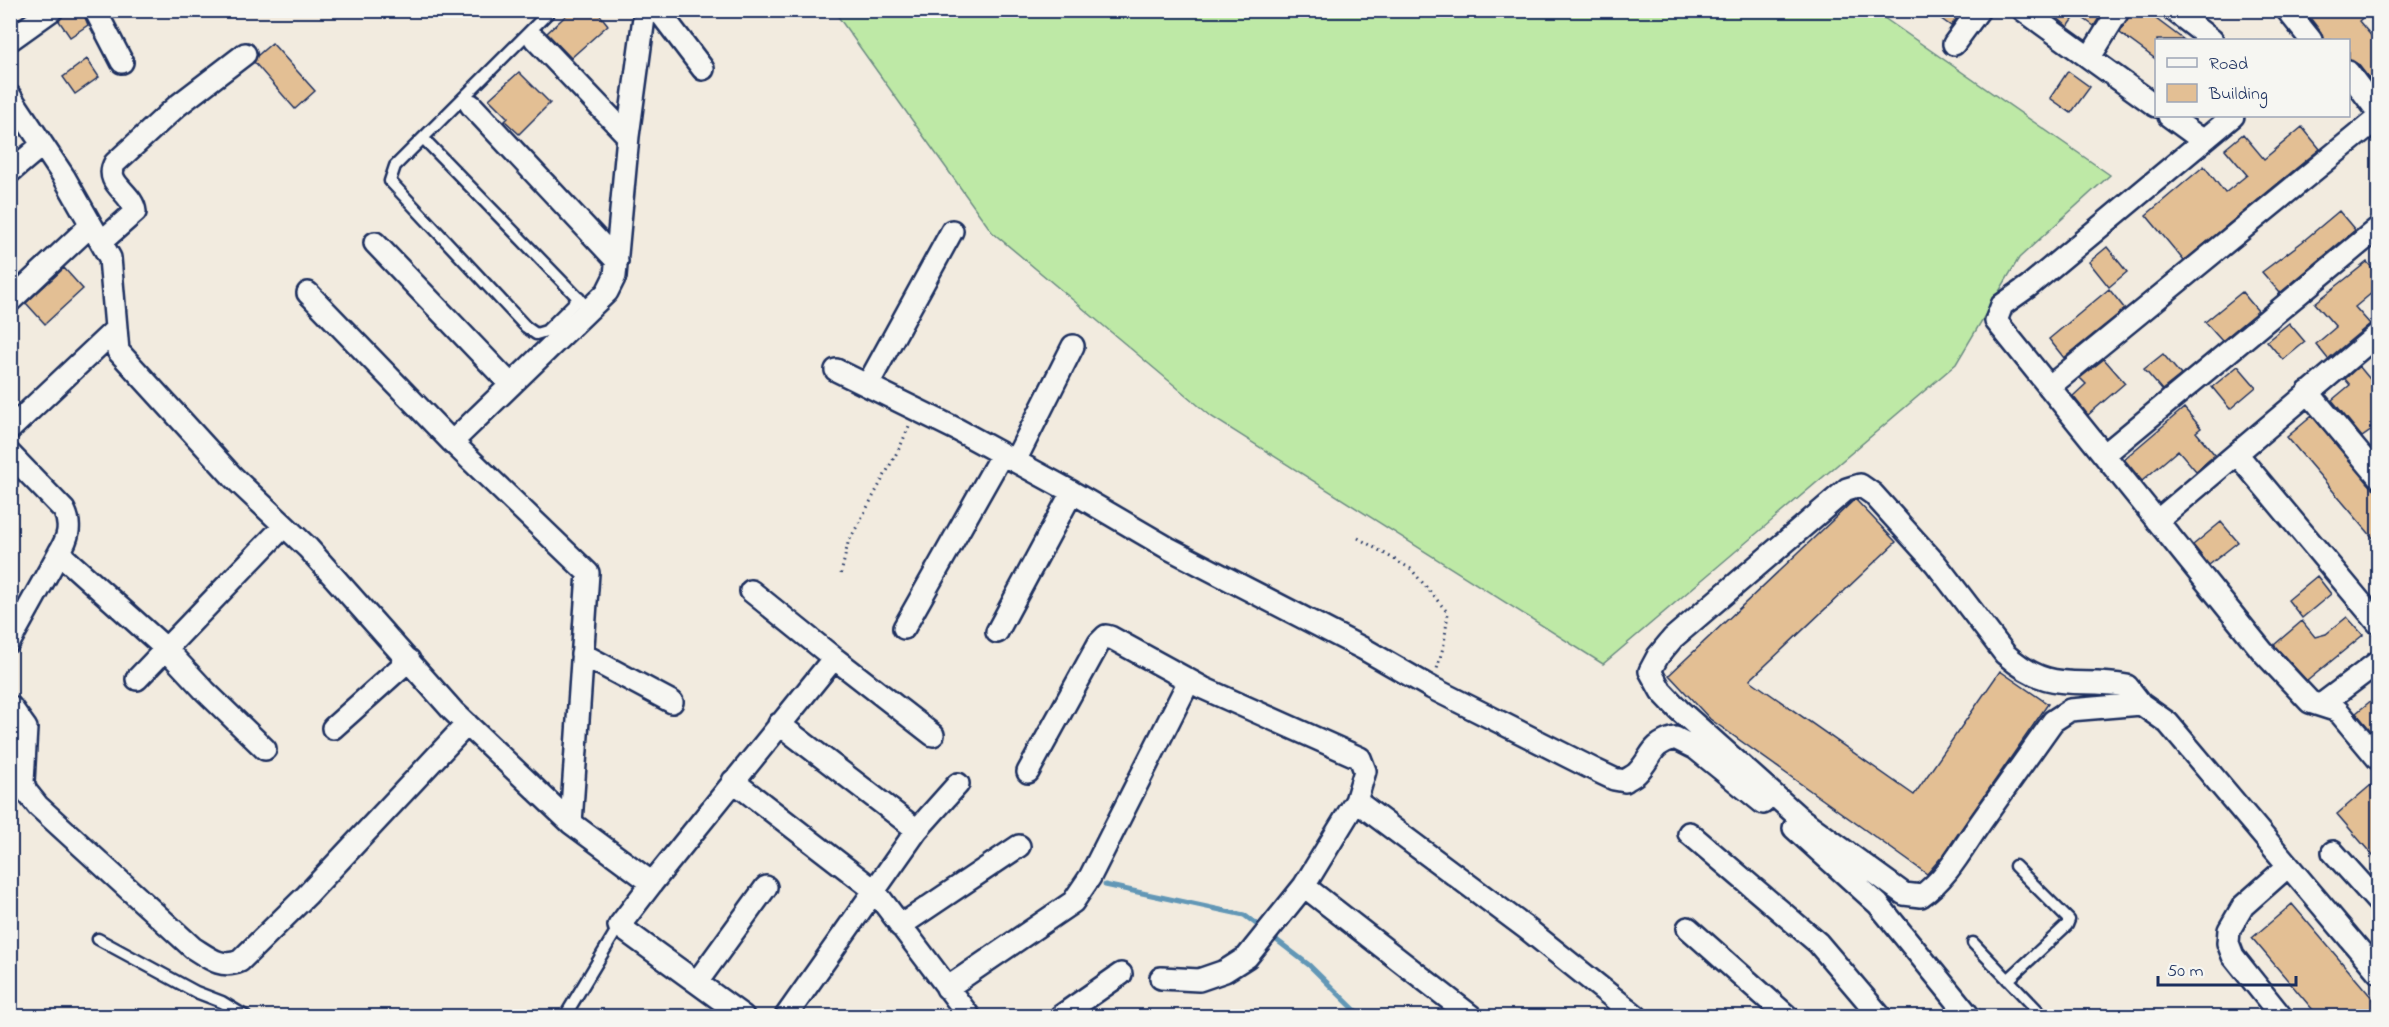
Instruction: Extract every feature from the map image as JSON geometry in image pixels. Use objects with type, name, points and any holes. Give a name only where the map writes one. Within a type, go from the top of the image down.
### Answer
[{"type":"street","points":[[10,40],[52,10]]},
{"type":"street","points":[[95,10],[122,62]]},
{"type":"street","points":[[452,442],[511,385],[556,331],[584,304],[607,292],[612,284],[628,136],[645,10]]},
{"type":"street","points":[[658,10],[703,69]]},
{"type":"street","points":[[1954,44],[1978,10]]},
{"type":"street","points":[[2023,10],[2155,105]]},
{"type":"street","points":[[2090,57],[2119,10]]},
{"type":"street","points":[[2173,10],[2211,39]]},
{"type":"street","points":[[2287,10],[2310,39]]},
{"type":"street","points":[[535,39],[628,136]]},
{"type":"street","points":[[10,301],[96,234],[135,212],[132,202],[112,179],[111,169],[115,163],[177,106],[245,54]]},
{"type":"street","points":[[2350,73],[2379,112]]},
{"type":"street","points":[[10,96],[110,258],[118,351],[233,477],[308,548],[466,724],[571,823],[651,883]]},
{"type":"street","points":[[471,105],[616,261]]},
{"type":"street","points":[[2170,117],[2202,140]]},
{"type":"street","points":[[2232,117],[2029,286],[2001,305],[1996,321],[2263,652],[2310,702],[2338,711],[2379,759]]},
{"type":"street","points":[[2049,387],[2379,118]]},
{"type":"street","points":[[10,172],[42,145]]},
{"type":"street","points":[[2104,456],[2379,228]]},
{"type":"street","points":[[868,384],[952,231]]},
{"type":"street","points":[[375,243],[511,385]]},
{"type":"street","points":[[308,293],[452,442],[588,573],[571,823]]},
{"type":"street","points":[[10,429],[116,329]]},
{"type":"street","points":[[2157,521],[2379,334]]},
{"type":"street","points":[[904,628],[1009,457],[1073,346]]},
{"type":"street","points":[[836,370],[868,384],[1009,457],[1168,548],[1364,648],[1432,688],[1614,779],[1625,781],[1637,773],[1662,741],[1675,738],[1695,748],[1793,827],[1878,904],[1969,1017]]},
{"type":"street","points":[[2308,393],[2379,476]]},
{"type":"street","points":[[10,454],[64,510],[70,525],[59,553],[10,641]]},
{"type":"street","points":[[2237,454],[2379,622]]},
{"type":"street","points":[[2141,704],[2070,710],[2053,721],[1951,867],[1937,885],[1921,896],[1904,894],[1801,819],[1679,710],[1661,691],[1650,671],[1658,656],[1673,638],[1847,489],[1860,485],[1873,494],[1936,564],[2005,654],[2015,663],[2041,678],[2060,683],[2127,686],[2141,704],[2168,723],[2379,972]]},
{"type":"street","points":[[996,632],[1072,492]]},
{"type":"street","points":[[137,679],[284,526]]},
{"type":"street","points":[[59,553],[165,648],[205,692],[265,749]]},
{"type":"street","points":[[751,591],[933,735]]},
{"type":"street","points":[[1028,772],[1099,643],[1106,636],[1189,681],[1360,758],[1365,771],[1356,801],[1304,886],[1246,957],[1225,971],[1200,980],[1161,978]]},
{"type":"street","points":[[582,654],[672,702]]},
{"type":"street","points":[[743,1017],[619,926],[651,883],[834,658]]},
{"type":"street","points":[[333,728],[409,660]]},
{"type":"street","points":[[2321,705],[2379,662]]},
{"type":"street","points":[[947,988],[1073,902],[1090,877],[1189,681]]},
{"type":"street","points":[[12,707],[26,729],[23,782],[26,791],[38,806],[193,948],[213,962],[230,965],[240,961],[307,894],[466,724]]},
{"type":"street","points":[[779,724],[917,830]]},
{"type":"street","points":[[733,781],[873,890],[969,1017]]},
{"type":"street","points":[[786,1017],[917,830],[958,784]]},
{"type":"street","points":[[1356,801],[1526,928],[1636,1017]]},
{"type":"street","points":[[1689,833],[1818,944],[1880,1017]]},
{"type":"street","points":[[900,926],[1019,846]]},
{"type":"street","points":[[2333,852],[2379,902]]},
{"type":"street","points":[[2281,1017],[2233,956],[2228,943],[2229,930],[2243,906],[2288,866]]},
{"type":"street","points":[[1304,886],[1471,1017]]},
{"type":"street","points":[[697,982],[766,887]]},
{"type":"street","points":[[1688,927],[1787,1017]]},
{"type":"street","points":[[1061,1017],[1121,974]]},
{"type":"lane","points":[[550,10],[394,166],[390,181],[526,327],[536,334],[556,331]]},
{"type":"lane","points":[[423,138],[584,304]]},
{"type":"lane","points":[[2008,980],[2067,925],[2069,920],[2015,866]]},
{"type":"lane","points":[[565,1017],[619,926]]},
{"type":"lane","points":[[98,939],[196,992],[222,1002],[245,1017]]},
{"type":"lane","points":[[1973,943],[2043,1017]]},
{"type":"path","points":[[841,574],[848,543],[901,445],[909,425],[911,406]]},
{"type":"path","points":[[1358,538],[1411,569],[1448,612],[1444,644],[1432,688]]},
{"type":"green space","points":[[834,11],[1874,11],[2110,175],[2019,258],[1956,364],[1603,664],[1212,417],[992,232]]},
{"type":"building","points":[[66,10],[82,10],[88,25],[70,37],[59,21]]},
{"type":"building","points":[[572,10],[596,10],[608,25],[571,58],[547,33]]},
{"type":"building","points":[[1929,10],[1963,10],[1951,26]]},
{"type":"building","points":[[2048,10],[2104,10],[2094,26],[2077,14],[2068,27]]},
{"type":"building","points":[[2132,10],[2144,10],[2183,39],[2155,39],[2155,59],[2120,33]]},
{"type":"building","points":[[2304,10],[2371,10],[2359,21],[2379,45],[2379,91],[2358,64],[2350,60],[2350,39],[2323,39],[2321,32]]},
{"type":"building","points":[[272,43],[315,91],[295,109],[254,62],[257,56]]},
{"type":"building","points":[[87,59],[99,77],[75,94],[63,77]]},
{"type":"building","points":[[2068,71],[2090,87],[2071,113],[2050,98]]},
{"type":"building","points":[[519,72],[550,103],[519,134],[505,121],[508,118],[489,99]]},
{"type":"building","points":[[2302,127],[2320,149],[2184,261],[2146,215],[2204,166],[2225,193],[2247,175],[2225,149],[2243,134],[2264,159]]},
{"type":"building","points":[[2339,211],[2355,230],[2280,293],[2262,272]]},
{"type":"building","points":[[2107,247],[2127,272],[2109,287],[2089,262]]},
{"type":"building","points":[[2367,262],[2379,276],[2379,287],[2355,307],[2370,324],[2328,359],[2316,344],[2336,327],[2315,303]]},
{"type":"building","points":[[64,268],[83,289],[45,324],[26,303]]},
{"type":"building","points":[[2109,289],[2125,309],[2064,358],[2049,339]]},
{"type":"building","points":[[2242,292],[2258,311],[2222,341],[2205,322]]},
{"type":"building","points":[[2289,323],[2305,342],[2283,360],[2267,341]]},
{"type":"building","points":[[2163,354],[2181,375],[2162,390],[2144,369]]},
{"type":"building","points":[[2104,359],[2125,383],[2088,415],[2073,396],[2086,384],[2080,378]]},
{"type":"building","points":[[2238,366],[2256,387],[2230,409],[2212,387]]},
{"type":"building","points":[[2359,366],[2379,390],[2379,425],[2362,437],[2332,400],[2350,385],[2345,379]]},
{"type":"building","points":[[2184,408],[2201,428],[2196,432],[2215,455],[2196,471],[2178,450],[2142,481],[2124,459]]},
{"type":"building","points":[[2312,416],[2379,495],[2379,545],[2287,437]]},
{"type":"building","points":[[1854,500],[1896,542],[1750,680],[1914,795],[2000,671],[2048,704],[1944,854],[1927,874],[1710,719],[1669,675]]},
{"type":"building","points":[[2221,522],[2238,542],[2209,565],[2193,545]]},
{"type":"building","points":[[2317,576],[2331,594],[2302,618],[2288,600]]},
{"type":"building","points":[[2347,617],[2363,635],[2307,681],[2274,645],[2302,621],[2315,637],[2326,634]]},
{"type":"building","points":[[2379,694],[2379,740],[2356,713]]},
{"type":"building","points":[[2371,785],[2379,795],[2379,863],[2337,814]]},
{"type":"building","points":[[2292,904],[2379,1006],[2379,1017],[2319,1017],[2252,938]]},
{"type":"waterway","points":[[1105,885],[1244,915],[1263,929]]},
{"type":"waterway","points":[[1270,935],[1309,965],[1361,1016]]}]
